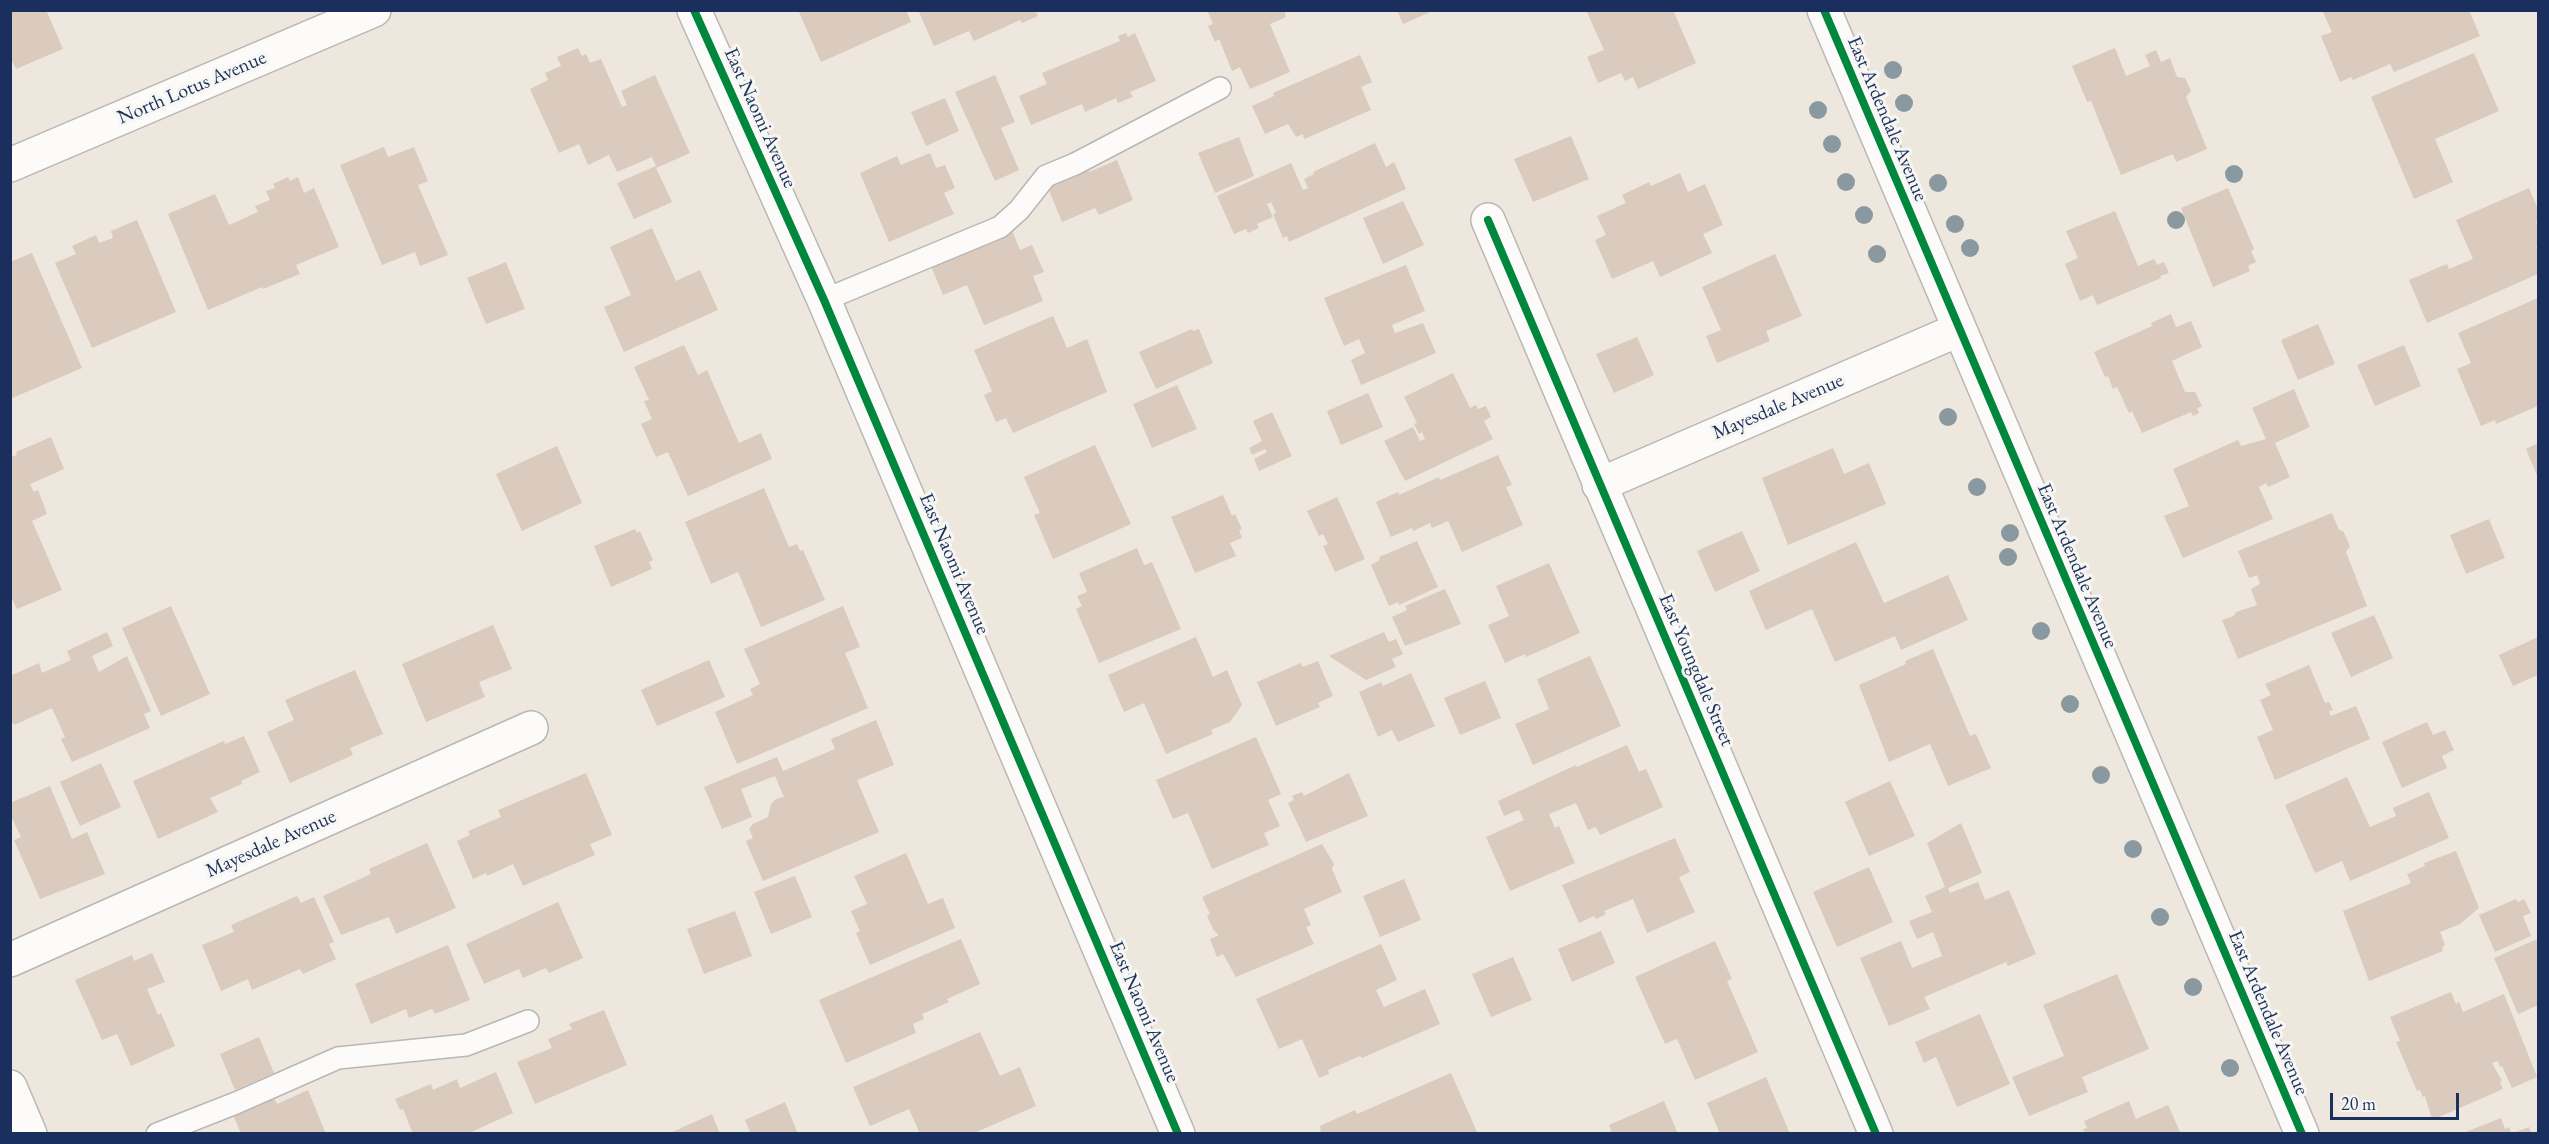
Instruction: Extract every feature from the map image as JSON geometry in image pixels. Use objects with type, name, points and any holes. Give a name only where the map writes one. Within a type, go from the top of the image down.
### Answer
[{"type":"street","name":"North Lotus Avenue","points":[[10,165],[375,10]]},
{"type":"street","name":"East Naomi Avenue","points":[[694,10],[824,300],[1178,1134]]},
{"type":"street","name":"East Ardendale Avenue","points":[[1824,10],[1958,330],[2302,1134]]},
{"type":"street","name":"East Youngdale Street","points":[[1488,220],[1876,1134]]},
{"type":"street","name":"Mayesdale Avenue","points":[[1599,484],[1958,330]]},
{"type":"street","name":"Mayesdale Avenue","points":[[10,960],[531,728]]},
{"type":"street","points":[[10,1087],[30,1134]]},
{"type":"lane","points":[[824,300],[1000,227],[1019,210],[1046,176],[1075,164],[1220,88]]},
{"type":"lane","points":[[157,1134],[236,1103],[338,1058],[466,1045],[528,1021]]},
{"type":"building","points":[[10,10],[46,10],[63,49],[16,69],[10,56]]},
{"type":"building","points":[[798,10],[906,10],[911,22],[821,62]]},
{"type":"building","points":[[918,10],[1035,10],[1038,16],[1022,23],[1020,20],[974,41],[969,31],[934,46]]},
{"type":"building","points":[[1207,10],[1284,10],[1286,17],[1270,24],[1290,72],[1250,89],[1240,67],[1232,71],[1219,39],[1215,42],[1208,26],[1213,24]]},
{"type":"building","points":[[1397,10],[1435,10],[1403,24]]},
{"type":"building","points":[[1586,10],[1673,10],[1696,63],[1638,89],[1633,77],[1625,81],[1621,73],[1598,83],[1587,57],[1604,50]]},
{"type":"building","points":[[2322,10],[2469,10],[2480,36],[2394,72],[2390,64],[2353,80],[2351,77],[2340,82],[2321,36],[2332,32]]},
{"type":"building","points":[[1126,33],[1128,37],[1135,33],[1156,81],[1130,92],[1133,97],[1118,103],[1116,98],[1085,112],[1082,104],[1031,125],[1019,96],[1047,84],[1042,73],[1120,41],[1118,36]]},
{"type":"building","points":[[578,48],[582,56],[586,54],[590,63],[601,59],[622,107],[627,105],[621,91],[655,75],[690,153],[656,168],[672,202],[634,219],[617,183],[656,166],[652,157],[617,172],[609,155],[588,165],[579,144],[559,153],[530,89],[548,80],[545,73],[561,66],[557,57]]},
{"type":"building","points":[[2115,48],[2126,76],[2150,66],[2145,55],[2156,50],[2161,62],[2170,58],[2177,77],[2185,78],[2191,91],[2186,97],[2207,149],[2176,162],[2173,154],[2121,175],[2091,101],[2087,102],[2072,66]]},
{"type":"building","points":[[2474,53],[2499,111],[2435,139],[2453,182],[2414,199],[2371,97]]},
{"type":"building","points":[[1360,55],[1372,82],[1361,87],[1371,110],[1304,139],[1303,134],[1296,137],[1288,124],[1265,134],[1252,106],[1274,96],[1273,93]]},
{"type":"building","points":[[995,75],[1015,122],[1001,128],[1019,170],[995,181],[955,92]]},
{"type":"building","points":[[945,98],[959,131],[926,146],[911,112]]},
{"type":"building","points":[[1571,136],[1589,179],[1533,202],[1514,159]]},
{"type":"building","points":[[1239,137],[1254,176],[1215,193],[1198,153]]},
{"type":"building","points":[[1375,143],[1386,167],[1394,162],[1406,189],[1289,242],[1287,236],[1283,238],[1273,214],[1276,213],[1271,202],[1267,204],[1273,217],[1257,224],[1259,228],[1248,233],[1246,229],[1234,234],[1217,196],[1291,163],[1303,190],[1308,188],[1304,179],[1314,174],[1313,172]]},
{"type":"building","points":[[384,147],[388,157],[414,147],[428,181],[418,185],[448,255],[420,266],[415,252],[382,265],[340,165]]},
{"type":"building","points":[[930,153],[936,168],[945,165],[955,188],[944,193],[954,214],[889,242],[860,173],[897,156],[901,165]]},
{"type":"building","points":[[1117,160],[1133,200],[1099,215],[1095,208],[1062,222],[1047,185],[1088,168],[1089,172]]},
{"type":"building","points":[[1680,173],[1688,192],[1705,184],[1723,225],[1703,234],[1712,253],[1660,277],[1653,261],[1612,279],[1595,240],[1606,235],[1597,216],[1626,203],[1622,195],[1649,182],[1651,186]]},
{"type":"building","points":[[288,177],[290,181],[298,177],[304,193],[314,188],[339,247],[296,265],[300,274],[208,310],[168,214],[215,194],[229,225],[258,212],[255,206],[270,200],[266,191],[275,188],[273,184]]},
{"type":"building","points":[[2228,188],[2254,249],[2251,251],[2256,262],[2248,266],[2250,271],[2213,287],[2181,208]]},
{"type":"building","points":[[2529,188],[2538,209],[2536,222],[2538,246],[2536,247],[2538,274],[2427,323],[2409,280],[2447,264],[2449,269],[2473,259],[2456,220]]},
{"type":"building","points":[[1403,201],[1424,245],[1383,264],[1363,218]]},
{"type":"building","points":[[2115,211],[2138,266],[2154,259],[2157,265],[2164,262],[2169,273],[2097,305],[2093,295],[2080,301],[2065,264],[2078,258],[2066,231]]},
{"type":"building","points":[[137,220],[176,312],[92,348],[55,263],[76,254],[72,246],[96,235],[99,243],[113,238],[111,231]]},
{"type":"building","points":[[652,228],[676,281],[700,270],[718,310],[624,352],[604,307],[631,295],[610,247]]},
{"type":"building","points":[[1012,230],[1020,250],[1032,245],[1044,272],[1033,276],[1043,301],[984,325],[967,285],[943,295],[930,264]]},
{"type":"building","points":[[32,253],[82,368],[10,399],[10,262]]},
{"type":"building","points":[[1775,254],[1802,316],[1766,331],[1770,341],[1717,363],[1706,336],[1721,330],[1702,287]]},
{"type":"building","points":[[506,262],[525,309],[486,324],[467,278]]},
{"type":"building","points":[[1406,265],[1425,311],[1392,325],[1395,333],[1423,323],[1436,353],[1361,385],[1351,360],[1365,353],[1359,339],[1344,346],[1324,298]]},
{"type":"building","points":[[2538,298],[2538,406],[2496,424],[2495,420],[2481,426],[2457,369],[2471,363],[2458,333]]},
{"type":"building","points":[[2171,314],[2176,327],[2191,321],[2202,347],[2172,361],[2185,392],[2195,392],[2202,406],[2197,408],[2199,413],[2193,416],[2191,412],[2142,433],[2132,411],[2129,413],[2117,387],[2113,389],[2108,376],[2105,377],[2094,352],[2152,326],[2151,323]]},
{"type":"building","points":[[1053,316],[1067,348],[1087,339],[1107,392],[1013,433],[1006,418],[996,422],[984,395],[992,391],[974,350]]},
{"type":"building","points":[[2318,324],[2335,364],[2298,380],[2281,340]]},
{"type":"building","points":[[1192,329],[1193,331],[1199,329],[1213,363],[1156,389],[1139,352]]},
{"type":"building","points":[[1637,337],[1654,375],[1614,393],[1596,354]]},
{"type":"building","points":[[684,345],[698,375],[707,370],[739,443],[761,433],[772,459],[688,496],[668,452],[656,457],[641,424],[652,419],[644,401],[649,400],[634,367]]},
{"type":"building","points":[[2404,345],[2421,386],[2375,406],[2357,365]]},
{"type":"building","points":[[1453,373],[1470,408],[1476,405],[1478,409],[1486,406],[1491,417],[1484,421],[1493,439],[1405,481],[1384,441],[1413,427],[1420,441],[1425,439],[1422,432],[1419,434],[1414,424],[1417,423],[1404,397]]},
{"type":"building","points":[[1177,385],[1197,429],[1152,448],[1133,404]]},
{"type":"building","points":[[2294,389],[2310,427],[2275,443],[2290,477],[2268,487],[2266,483],[2259,487],[2273,519],[2183,558],[2164,516],[2189,506],[2173,469],[2238,440],[2241,446],[2266,439],[2252,408]]},
{"type":"building","points":[[1368,393],[1383,427],[1341,445],[1327,411]]},
{"type":"building","points":[[1272,412],[1292,456],[1259,471],[1254,459],[1267,452],[1265,449],[1252,455],[1249,448],[1262,441],[1253,421]]},
{"type":"building","points":[[51,437],[64,469],[30,484],[34,492],[38,490],[47,514],[32,521],[62,590],[17,609],[10,595],[10,457],[17,455],[16,452]]},
{"type":"building","points":[[2538,443],[2538,478],[2526,449]]},
{"type":"building","points":[[1095,445],[1131,524],[1053,559],[1034,515],[1040,513],[1024,477]]},
{"type":"building","points":[[557,446],[582,503],[522,531],[496,474]]},
{"type":"building","points":[[1833,448],[1844,474],[1869,463],[1886,504],[1788,545],[1762,478]]},
{"type":"building","points":[[1498,455],[1512,485],[1506,487],[1523,525],[1462,552],[1448,521],[1432,528],[1430,523],[1413,531],[1412,528],[1391,537],[1376,502],[1398,492],[1399,495],[1439,477],[1440,480]]},
{"type":"building","points":[[764,488],[789,547],[797,544],[800,551],[803,550],[825,600],[761,627],[738,572],[711,584],[685,522]]},
{"type":"building","points":[[1223,495],[1232,516],[1235,514],[1242,529],[1239,530],[1242,538],[1230,543],[1236,556],[1195,573],[1171,517]]},
{"type":"building","points":[[1337,497],[1365,559],[1335,572],[1323,546],[1328,544],[1323,534],[1319,536],[1307,511]]},
{"type":"building","points":[[2332,513],[2339,530],[2343,531],[2350,546],[2346,552],[2367,606],[2238,659],[2222,620],[2234,616],[2236,612],[2257,605],[2251,589],[2260,584],[2257,575],[2249,578],[2238,551]]},
{"type":"building","points":[[2489,519],[2505,558],[2466,574],[2450,535]]},
{"type":"building","points":[[635,529],[637,533],[640,531],[653,560],[649,562],[652,569],[611,587],[594,546]]},
{"type":"building","points":[[1742,531],[1760,571],[1715,592],[1697,551]]},
{"type":"building","points":[[1417,541],[1438,587],[1399,605],[1398,602],[1389,606],[1371,565],[1380,560],[1379,557]]},
{"type":"building","points":[[1856,542],[1884,603],[1948,575],[1968,620],[1901,650],[1895,636],[1835,662],[1812,609],[1766,630],[1749,591]]},
{"type":"building","points":[[1137,548],[1144,565],[1152,562],[1181,629],[1099,663],[1076,609],[1082,606],[1077,596],[1087,592],[1079,573]]},
{"type":"building","points":[[1549,563],[1580,633],[1526,657],[1525,654],[1505,663],[1488,625],[1509,616],[1496,586]]},
{"type":"building","points":[[1445,589],[1461,624],[1405,646],[1392,617],[1407,610],[1405,606]]},
{"type":"building","points":[[171,606],[210,694],[161,716],[122,628]]},
{"type":"building","points":[[843,606],[860,647],[845,653],[868,708],[737,764],[715,712],[753,695],[750,689],[760,684],[744,649]]},
{"type":"building","points":[[2374,615],[2393,658],[2351,677],[2331,633]]},
{"type":"building","points":[[493,625],[512,669],[479,682],[485,697],[426,722],[402,664]]},
{"type":"building","points":[[107,632],[113,646],[92,656],[99,672],[127,656],[151,711],[144,714],[150,728],[72,762],[61,739],[65,737],[52,708],[14,725],[10,717],[10,676],[39,663],[42,673],[71,660],[67,651]]},
{"type":"building","points":[[1384,632],[1389,642],[1396,639],[1403,654],[1392,659],[1396,667],[1366,680],[1329,656]]},
{"type":"building","points":[[1196,637],[1213,677],[1227,670],[1242,705],[1230,722],[1211,730],[1213,734],[1166,754],[1144,703],[1124,712],[1108,675]]},
{"type":"building","points":[[2538,637],[2538,675],[2513,686],[2499,655]]},
{"type":"building","points":[[1933,649],[1970,736],[1976,734],[1991,768],[1948,786],[1930,744],[1889,762],[1859,685]]},
{"type":"building","points":[[1590,656],[1621,726],[1533,765],[1515,724],[1549,709],[1537,679]]},
{"type":"building","points":[[709,660],[725,697],[657,726],[641,690]]},
{"type":"building","points":[[1318,661],[1333,696],[1318,703],[1320,707],[1276,726],[1257,682],[1301,663],[1303,667]]},
{"type":"building","points":[[2309,665],[2325,703],[2329,702],[2333,710],[2329,711],[2331,716],[2356,706],[2370,739],[2275,780],[2257,737],[2273,730],[2260,700],[2271,695],[2265,684]]},
{"type":"building","points":[[355,670],[383,734],[350,748],[353,755],[290,783],[267,732],[294,720],[285,700]]},
{"type":"building","points":[[1411,673],[1435,726],[1398,742],[1392,730],[1378,737],[1359,692],[1381,682],[1383,686]]},
{"type":"building","points":[[1485,681],[1501,718],[1460,735],[1444,698]]},
{"type":"building","points":[[876,720],[894,765],[857,780],[879,832],[763,881],[746,841],[753,838],[749,829],[753,824],[768,817],[771,804],[776,799],[784,797],[775,776],[741,789],[752,817],[722,829],[704,787],[777,757],[783,771],[835,749],[831,739]]},
{"type":"building","points":[[2427,722],[2433,735],[2445,730],[2454,750],[2442,756],[2447,768],[2402,788],[2382,742]]},
{"type":"building","points":[[244,736],[260,772],[241,781],[242,784],[210,798],[218,812],[158,839],[133,781],[224,741],[225,744]]},
{"type":"building","points":[[1256,737],[1281,794],[1268,800],[1280,826],[1264,833],[1269,845],[1212,869],[1188,813],[1173,819],[1156,780]]},
{"type":"building","points":[[1627,745],[1639,772],[1646,769],[1663,807],[1600,835],[1596,827],[1588,830],[1576,803],[1549,814],[1555,828],[1559,826],[1575,863],[1510,891],[1486,837],[1524,820],[1519,810],[1504,816],[1498,801],[1576,765],[1577,767]]},
{"type":"building","points":[[101,763],[121,807],[80,826],[60,782]]},
{"type":"building","points":[[586,773],[612,835],[590,844],[595,855],[523,886],[513,864],[487,876],[486,873],[473,879],[457,841],[470,835],[468,831],[501,817],[498,810]]},
{"type":"building","points":[[1349,773],[1368,816],[1306,842],[1288,803],[1294,800],[1292,796],[1302,792],[1304,796]]},
{"type":"building","points":[[2347,777],[2370,827],[2396,816],[2393,808],[2429,792],[2449,838],[2350,881],[2342,861],[2315,873],[2285,805]]},
{"type":"building","points":[[1890,781],[1915,836],[1869,856],[1845,802]]},
{"type":"building","points":[[50,786],[72,839],[87,832],[105,874],[40,899],[14,840],[21,837],[10,814],[10,803]]},
{"type":"building","points":[[1961,823],[1982,873],[1948,888],[1950,893],[1978,882],[1985,900],[2009,890],[2036,954],[2008,966],[2006,962],[1924,997],[1930,1009],[1889,1026],[1860,958],[1901,941],[1912,968],[1942,956],[1933,932],[1917,939],[1909,921],[1932,912],[1925,896],[1945,887],[1927,843]]},
{"type":"building","points":[[1675,838],[1690,872],[1679,877],[1695,912],[1647,933],[1633,899],[1604,911],[1606,914],[1596,919],[1594,916],[1579,923],[1562,885]]},
{"type":"building","points":[[427,843],[456,908],[396,934],[389,917],[341,935],[323,896],[371,874],[369,869]]},
{"type":"building","points":[[1322,844],[1334,864],[1332,869],[1342,892],[1304,909],[1311,925],[1306,927],[1314,944],[1236,977],[1223,954],[1217,957],[1210,939],[1219,935],[1214,931],[1207,916],[1210,914],[1202,897]]},
{"type":"building","points":[[2456,851],[2479,908],[2460,924],[2440,932],[2445,945],[2442,947],[2443,951],[2369,981],[2343,911],[2411,883],[2407,874],[2425,866],[2424,863]]},
{"type":"building","points":[[906,853],[928,904],[943,898],[955,928],[870,965],[856,933],[860,931],[851,911],[867,904],[854,876]]},
{"type":"building","points":[[1869,867],[1893,922],[1837,947],[1813,892]]},
{"type":"building","points":[[795,876],[812,917],[771,934],[754,892]]},
{"type":"building","points":[[1404,879],[1421,920],[1380,937],[1363,896]]},
{"type":"building","points":[[297,896],[301,903],[314,897],[334,942],[329,944],[336,959],[303,974],[300,969],[252,990],[248,979],[221,991],[202,945],[234,932],[231,925]]},
{"type":"building","points":[[2516,899],[2518,902],[2524,899],[2531,913],[2523,916],[2531,936],[2495,952],[2479,915]]},
{"type":"building","points":[[558,902],[583,958],[549,973],[546,968],[523,978],[519,969],[484,984],[466,944]]},
{"type":"building","points":[[735,911],[752,956],[704,974],[687,929]]},
{"type":"building","points":[[1601,931],[1615,963],[1572,982],[1558,949]]},
{"type":"building","points":[[961,939],[980,984],[947,999],[949,1002],[922,1014],[924,1019],[913,1024],[916,1033],[846,1063],[819,1000]]},
{"type":"building","points":[[2538,940],[2538,1005],[2518,1014],[2494,958]]},
{"type":"building","points":[[1715,941],[1732,979],[1727,981],[1758,1052],[1695,1080],[1677,1039],[1665,1044],[1635,977]]},
{"type":"building","points":[[1381,944],[1397,980],[1376,990],[1384,1007],[1425,989],[1440,1024],[1362,1058],[1360,1056],[1328,1070],[1329,1074],[1319,1078],[1302,1039],[1279,1049],[1256,999]]},
{"type":"building","points":[[448,945],[470,1000],[435,1014],[432,1009],[409,1018],[406,1009],[371,1024],[355,984]]},
{"type":"building","points":[[152,953],[165,982],[147,989],[158,1015],[161,1013],[175,1046],[131,1066],[117,1034],[102,1040],[75,980],[132,955],[134,961]]},
{"type":"building","points":[[1513,957],[1532,1000],[1491,1017],[1472,974]]},
{"type":"building","points":[[2117,974],[2149,1049],[2082,1077],[2088,1092],[2029,1116],[2012,1077],[2064,1056],[2043,1005]]},
{"type":"building","points":[[2451,992],[2456,1004],[2459,1002],[2463,1012],[2504,994],[2537,1077],[2512,1088],[2498,1061],[2492,1063],[2502,1081],[2500,1082],[2503,1089],[2432,1120],[2425,1096],[2423,1097],[2420,1090],[2417,1091],[2396,1042],[2400,1041],[2390,1017]]},
{"type":"building","points":[[604,1010],[627,1065],[535,1104],[517,1062],[552,1048],[548,1039],[572,1029],[569,1024]]},
{"type":"building","points":[[1980,1014],[2010,1084],[1957,1107],[1936,1057],[1924,1063],[1915,1042]]},
{"type":"building","points":[[980,1032],[1000,1076],[1020,1067],[1036,1106],[972,1134],[920,1134],[909,1109],[870,1126],[853,1087]]},
{"type":"building","points":[[259,1037],[274,1073],[235,1090],[220,1054]]},
{"type":"building","points":[[496,1072],[513,1113],[467,1134],[413,1134],[403,1109],[400,1110],[395,1099],[431,1084],[433,1090],[457,1079],[460,1088]]},
{"type":"building","points":[[1451,1073],[1478,1134],[1321,1134],[1320,1126],[1355,1110],[1357,1114]]},
{"type":"building","points":[[1766,1077],[1790,1134],[1720,1134],[1707,1103]]},
{"type":"building","points":[[308,1090],[326,1134],[241,1134],[232,1112],[273,1095],[277,1104]]},
{"type":"building","points":[[1664,1101],[1678,1134],[1612,1134],[1609,1125]]},
{"type":"building","points":[[2129,1101],[2136,1119],[2168,1105],[2181,1134],[2085,1134],[2083,1129],[2087,1128],[2084,1121]]},
{"type":"building","points":[[785,1102],[798,1134],[751,1134],[745,1120]]},
{"type":"building","points":[[712,1114],[720,1134],[668,1134]]},
{"type":"building","points":[[2501,1118],[2505,1129],[2509,1127],[2512,1134],[2463,1133]]},
{"type":"building","points":[[2529,1127],[2532,1134],[2513,1134],[2513,1133]]},
{"type":"cycle path","points":[[694,10],[824,300],[1178,1134]]},
{"type":"cycle path","points":[[1824,10],[2302,1134]]},
{"type":"cycle path","points":[[1488,220],[1876,1134]]}]
